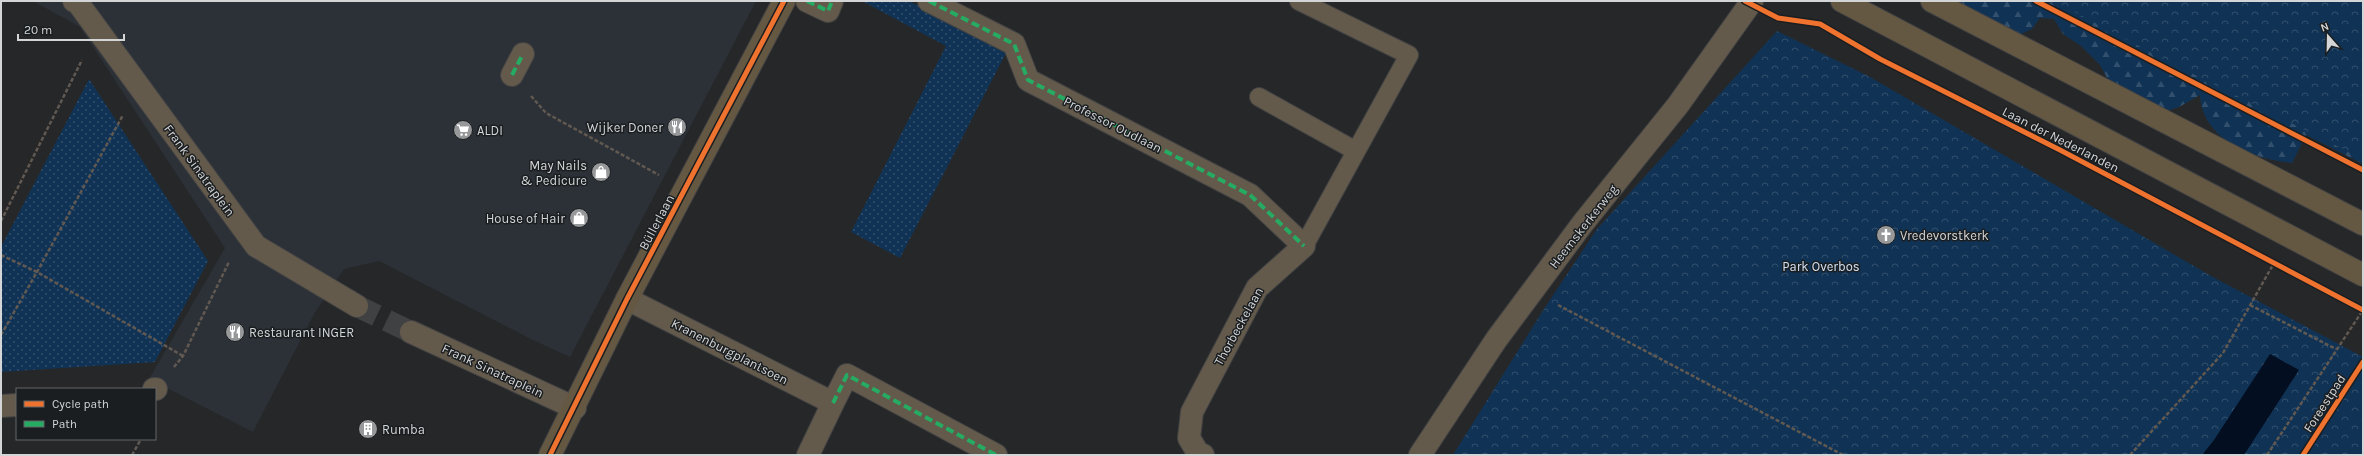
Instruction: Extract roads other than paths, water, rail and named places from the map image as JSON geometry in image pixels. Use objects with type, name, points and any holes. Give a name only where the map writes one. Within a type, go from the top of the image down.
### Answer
[{"type":"main road","name":"Büllerlaan","points":[[550,455],[575,408],[627,299],[784,1]]},
{"type":"main road","name":"Laan der Nederlanden","points":[[1842,1],[2363,275]]},
{"type":"main road","points":[[1932,1],[2363,224]]},
{"type":"street","name":"Frank Sinatraplein","points":[[74,1],[78,3],[256,246],[357,306]]},
{"type":"street","points":[[807,1],[828,11],[832,1]]},
{"type":"street","name":"Professor Oudlaan","points":[[929,1],[1014,44],[1028,80],[1250,195],[1304,246]]},
{"type":"street","name":"Heemskerkerweg","points":[[1420,455],[1496,340],[1583,223],[1678,105],[1752,1]]},
{"type":"street","points":[[512,75],[523,54]]},
{"type":"street","name":"Thorbeckelaan","points":[[1199,454],[1189,438],[1192,412],[1257,288],[1304,246]]},
{"type":"street","name":"Kranenburgplantsoen","points":[[627,299],[833,403]]},
{"type":"street","name":"Frank Sinatraplein","points":[[410,332],[575,408]]},
{"type":"street","points":[[808,455],[847,375],[996,455]]},
{"type":"street","points":[[1,406],[16,405]]},
{"type":"lane","name":"Thorbeckelaan","points":[[1299,1],[1409,55],[1304,246]]},
{"type":"lane","points":[[1259,97],[1356,151]]},
{"type":"tunnel","points":[[357,306],[411,332]]},
{"type":"place","name":"Wijker Doner","points":[[677,127]]},
{"type":"place","name":"ALDI","points":[[463,130]]},
{"type":"place","name":"May Nails & Pedicure","points":[[601,172]]},
{"type":"place","name":"House of Hair","points":[[579,218]]},
{"type":"place","name":"Vredevorstkerk","points":[[1886,235]]},
{"type":"place","name":"Restaurant INGER","points":[[235,332]]},
{"type":"place","name":"Rumba","points":[[368,429]]},
{"type":"park label","name":"Park Overbos","points":[[1821,266]]}]
